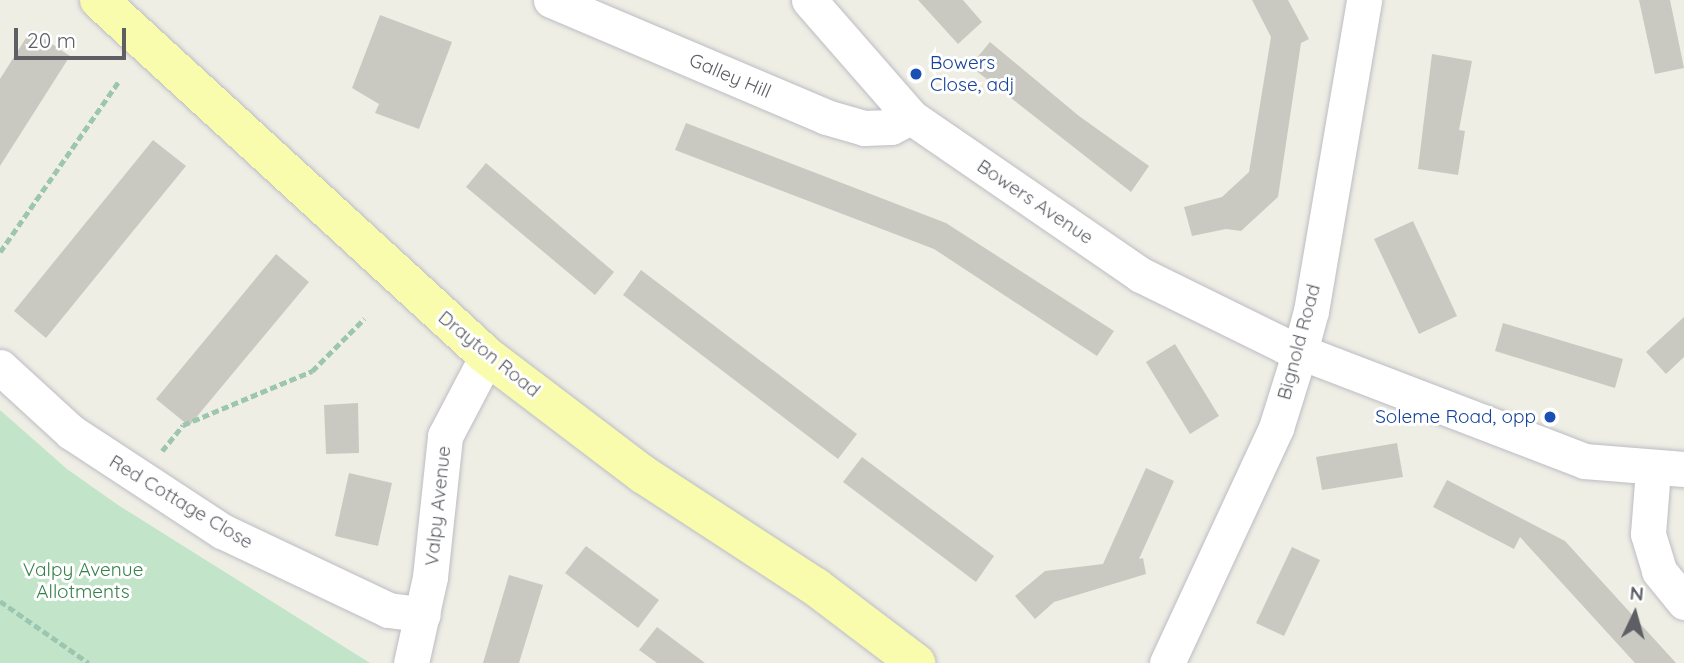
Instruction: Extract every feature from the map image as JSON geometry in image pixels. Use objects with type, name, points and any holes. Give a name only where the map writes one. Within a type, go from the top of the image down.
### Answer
[{"type":"main road","name":"Drayton Road","points":[[99,0],[486,356],[644,475],[816,587],[916,663]]},
{"type":"street","name":"Galley Hill","points":[[551,0],[826,117],[864,128],[891,127],[911,117]]},
{"type":"street","name":"Bowers Avenue","points":[[809,0],[911,117],[1142,275],[1300,351],[1584,461],[1669,470]]},
{"type":"street","name":"Bignold Road","points":[[1167,663],[1276,428],[1300,351],[1311,311],[1364,0]]},
{"type":"street","name":"Valpy Avenue","points":[[411,663],[423,614],[445,436],[486,356]]},
{"type":"street","name":"Red Cottage Close","points":[[0,367],[71,432],[222,531],[328,584],[388,610],[423,614]]},
{"type":"street","points":[[1669,470],[1648,534],[1659,570],[1684,602]]},
{"type":"path","points":[[0,252],[119,81]]},
{"type":"path","points":[[139,479],[184,425],[312,371],[364,319]]},
{"type":"path","points":[[0,601],[89,663]]},
{"type":"green space","name":"Valpy Avenue Allotments","points":[[0,410],[67,469],[118,505],[370,663],[0,663]]},
{"type":"building","points":[[918,0],[963,0],[982,22],[958,44]]},
{"type":"building","points":[[1252,0],[1288,0],[1309,39],[1301,43],[1278,197],[1241,231],[1226,229],[1192,236],[1184,207],[1222,197],[1249,172],[1271,37]]},
{"type":"building","points":[[1639,0],[1670,0],[1684,68],[1655,74]]},
{"type":"building","points":[[380,15],[452,42],[419,129],[375,113],[379,104],[352,88]]},
{"type":"building","points":[[31,30],[70,56],[0,166],[0,79]]},
{"type":"building","points":[[990,42],[1079,116],[1149,166],[1131,192],[970,66]]},
{"type":"building","points":[[1432,54],[1472,61],[1459,130],[1465,131],[1458,175],[1418,169]]},
{"type":"building","points":[[686,123],[946,223],[1114,331],[1097,356],[934,249],[675,150]]},
{"type":"building","points":[[153,140],[186,166],[46,338],[14,311]]},
{"type":"building","points":[[486,163],[614,272],[595,295],[466,187]]},
{"type":"building","points":[[1413,221],[1457,316],[1419,334],[1374,239]]},
{"type":"building","points":[[276,254],[309,282],[189,426],[156,399]]},
{"type":"building","points":[[641,270],[857,434],[838,459],[623,295]]},
{"type":"building","points":[[1684,317],[1684,357],[1666,374],[1646,352]]},
{"type":"building","points":[[1503,323],[1623,359],[1615,388],[1495,351]]},
{"type":"building","points":[[1175,344],[1219,416],[1190,434],[1146,362]]},
{"type":"building","points":[[358,403],[359,453],[326,454],[324,405]]},
{"type":"building","points":[[1397,443],[1403,477],[1322,490],[1316,457]]},
{"type":"building","points":[[862,457],[994,556],[976,582],[843,482]]},
{"type":"building","points":[[1146,468],[1174,481],[1139,559],[1143,558],[1146,574],[1054,602],[1035,619],[1015,596],[1045,571],[1103,564]]},
{"type":"building","points":[[349,473],[392,483],[378,546],[335,536]]},
{"type":"building","points":[[1447,480],[1565,541],[1676,663],[1635,663],[1520,537],[1514,549],[1433,507]]},
{"type":"building","points":[[586,546],[659,600],[638,628],[565,573]]},
{"type":"building","points":[[1292,547],[1320,560],[1284,636],[1256,623]]},
{"type":"building","points":[[509,575],[543,585],[519,663],[483,663]]},
{"type":"building","points":[[657,627],[705,663],[657,663],[639,650]]},
{"type":"place","name":"Bowers Close, adj","points":[[916,74]]},
{"type":"place","name":"Soleme Road, opp","points":[[1550,417]]}]
